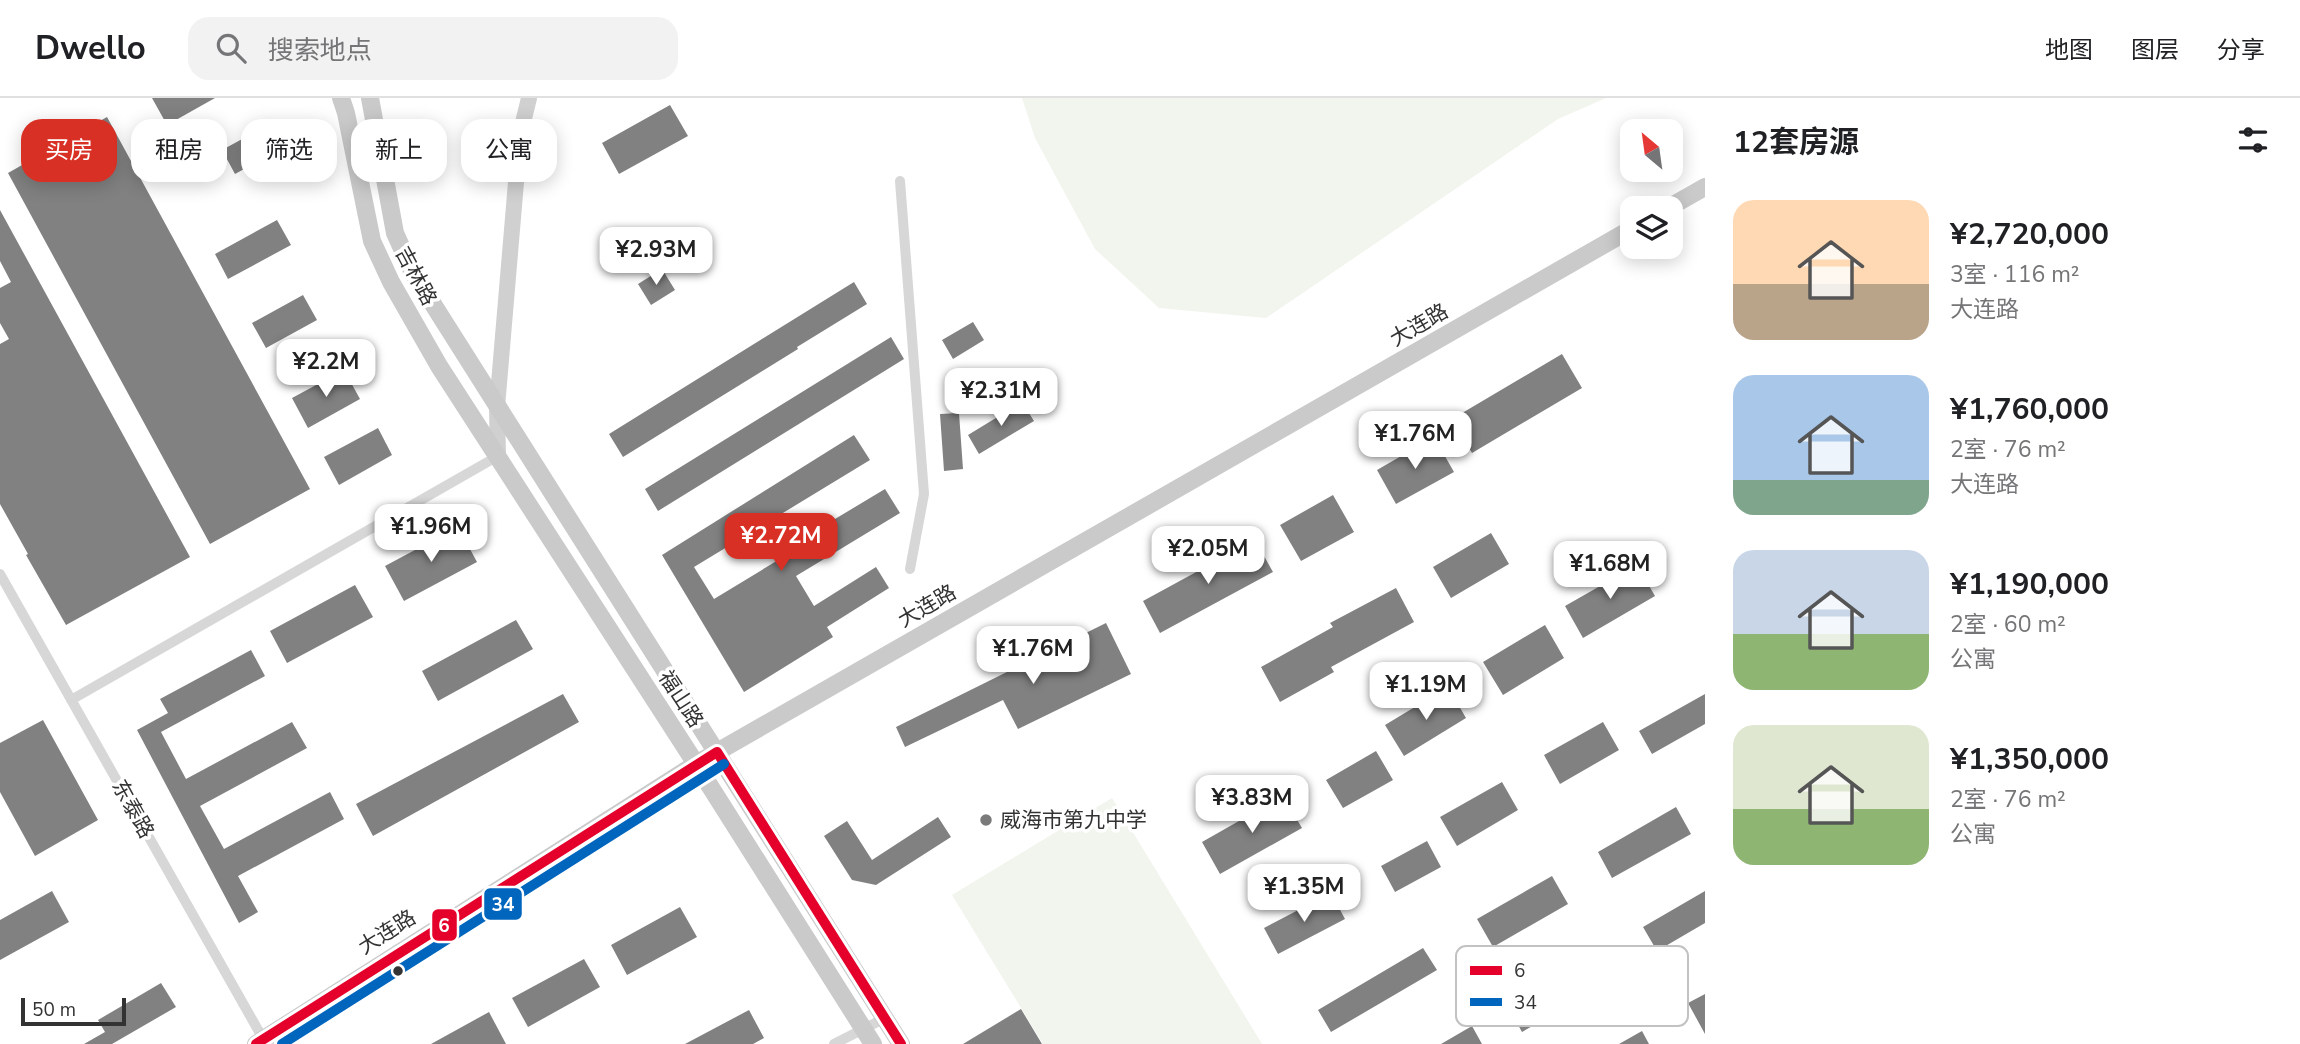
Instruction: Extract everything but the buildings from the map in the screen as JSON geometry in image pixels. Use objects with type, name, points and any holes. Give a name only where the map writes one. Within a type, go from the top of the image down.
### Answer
[{"type":"main road","name":"吉林路","points":[[341,98],[372,242],[391,282],[439,366],[498,456]]},
{"type":"main road","name":"吉林路","points":[[370,98],[395,233],[412,271],[497,407]]},
{"type":"main road","points":[[498,456],[497,407],[520,135],[529,98]]},
{"type":"main road","points":[[1683,199],[1705,187]]},
{"type":"main road","name":"大连路","points":[[261,1042],[696,764],[1620,235]]},
{"type":"main road","name":"福山路","points":[[497,407],[901,1044]]},
{"type":"main road","name":"福山路","points":[[498,456],[868,1036]]},
{"type":"street","points":[[900,181],[924,494],[910,569]]},
{"type":"street","points":[[71,700],[498,456]]},
{"type":"street","name":"东泰路","points":[[0,574],[261,1042]]},
{"type":"street","points":[[834,1044],[868,1036],[886,1018]]},
{"type":"shaded area","points":[[1022,98],[1606,98],[1558,119],[1266,318],[1159,308],[1095,249],[1035,138]]},
{"type":"shaded area","points":[[1112,798],[1262,1044],[1043,1044],[952,895]]},
{"type":"transit line","name":"6","points":[[256,1044],[717,752],[901,1044]]},
{"type":"transit line","name":"34","points":[[282,1044],[724,764]]},
{"type":"place","name":"威海市第九中学","points":[[986,820]]}]
